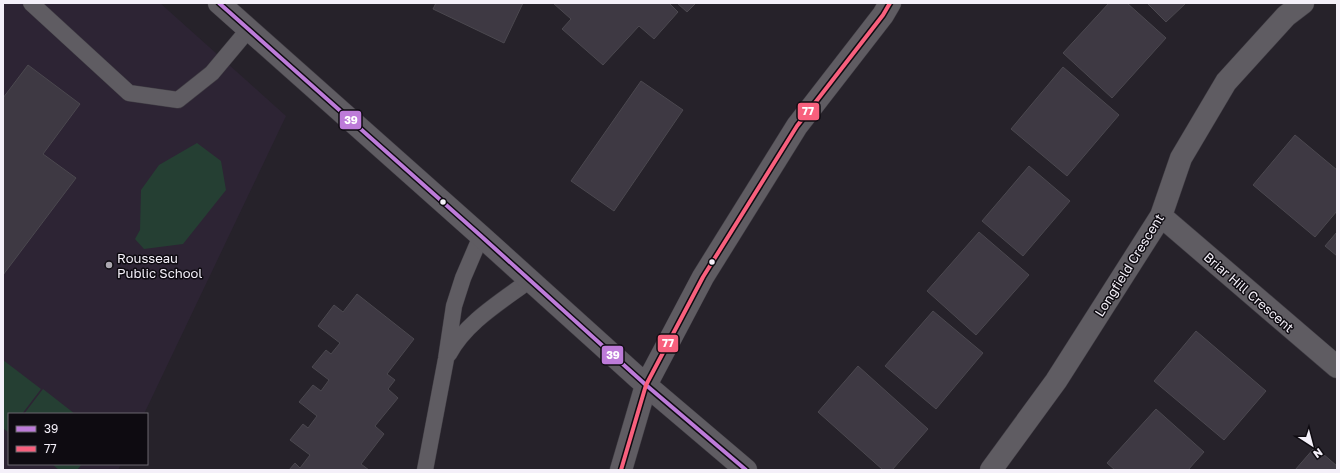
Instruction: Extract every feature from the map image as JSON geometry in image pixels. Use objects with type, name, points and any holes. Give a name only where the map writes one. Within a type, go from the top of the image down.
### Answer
[{"type":"main road","points":[[219,3],[646,385],[746,470]]},
{"type":"main road","name":"Longfield Crescent","points":[[991,470],[1056,381],[1161,216],[1181,158],[1226,82],[1286,16],[1304,3]]},
{"type":"main road","points":[[621,470],[646,385],[704,277],[797,126],[891,7]]},
{"type":"main road","name":"Briar Hill Crescent","points":[[1161,216],[1337,368]]},
{"type":"lane","points":[[31,3],[129,93],[178,100],[212,73],[248,30]]},
{"type":"lane","points":[[425,470],[446,359],[454,306],[463,278],[481,236]]},
{"type":"lane","points":[[446,359],[453,345],[474,323],[530,280]]},
{"type":"shaded area","name":"Rousseau Public School","points":[[3,3],[160,3],[286,116],[144,413],[8,413],[8,465],[120,465],[118,470],[3,470]]},
{"type":"green space","points":[[197,143],[221,161],[226,190],[183,244],[144,249],[135,239],[140,230],[141,190],[159,165]]},
{"type":"green space","points":[[3,360],[41,389],[23,413],[8,413],[8,432],[3,428]]},
{"type":"green space","points":[[43,389],[74,413],[25,413]]},
{"type":"green space","points":[[53,465],[81,465],[77,470],[59,470]]},
{"type":"building","points":[[436,3],[523,3],[504,43],[433,9]]},
{"type":"building","points":[[553,3],[669,3],[678,12],[654,39],[639,26],[603,65],[562,29],[571,19]]},
{"type":"building","points":[[677,3],[696,3],[687,12]]},
{"type":"building","points":[[1109,3],[1127,3],[1166,38],[1112,98],[1063,53]]},
{"type":"building","points":[[1147,3],[1186,3],[1166,22]]},
{"type":"building","points":[[28,65],[80,104],[43,154],[76,178],[3,275],[3,98]]},
{"type":"building","points":[[1063,67],[1119,115],[1067,176],[1011,129]]},
{"type":"building","points":[[641,81],[683,110],[614,211],[571,181]]},
{"type":"building","points":[[1295,135],[1337,170],[1337,211],[1315,237],[1253,185]]},
{"type":"building","points":[[1029,166],[1070,201],[1023,256],[982,221]]},
{"type":"building","points":[[979,232],[1029,275],[976,335],[927,291]]},
{"type":"building","points":[[1337,232],[1337,256],[1325,246]]},
{"type":"building","points":[[357,294],[414,339],[387,374],[395,380],[388,389],[398,398],[375,426],[384,434],[361,464],[369,470],[289,470],[295,463],[300,468],[310,455],[290,440],[303,424],[308,428],[317,416],[299,402],[313,385],[321,391],[329,380],[312,367],[326,350],[331,354],[340,343],[318,326],[334,305],[343,312]]},
{"type":"building","points":[[933,311],[983,353],[936,409],[885,366]]},
{"type":"building","points":[[1196,331],[1266,391],[1224,440],[1154,381]]},
{"type":"building","points":[[858,366],[928,429],[892,470],[883,470],[818,412]]},
{"type":"building","points":[[1156,409],[1204,452],[1188,470],[1115,470],[1107,463]]},
{"type":"building","points":[[1315,447],[1337,466],[1337,470],[1295,470]]},
{"type":"transit line","name":"39","points":[[219,3],[646,385],[746,470]]},
{"type":"transit line","name":"77","points":[[621,470],[646,385],[703,277],[797,126],[883,15],[890,3]]},
{"type":"place","name":"Rousseau Public School","points":[[109,265]]}]
